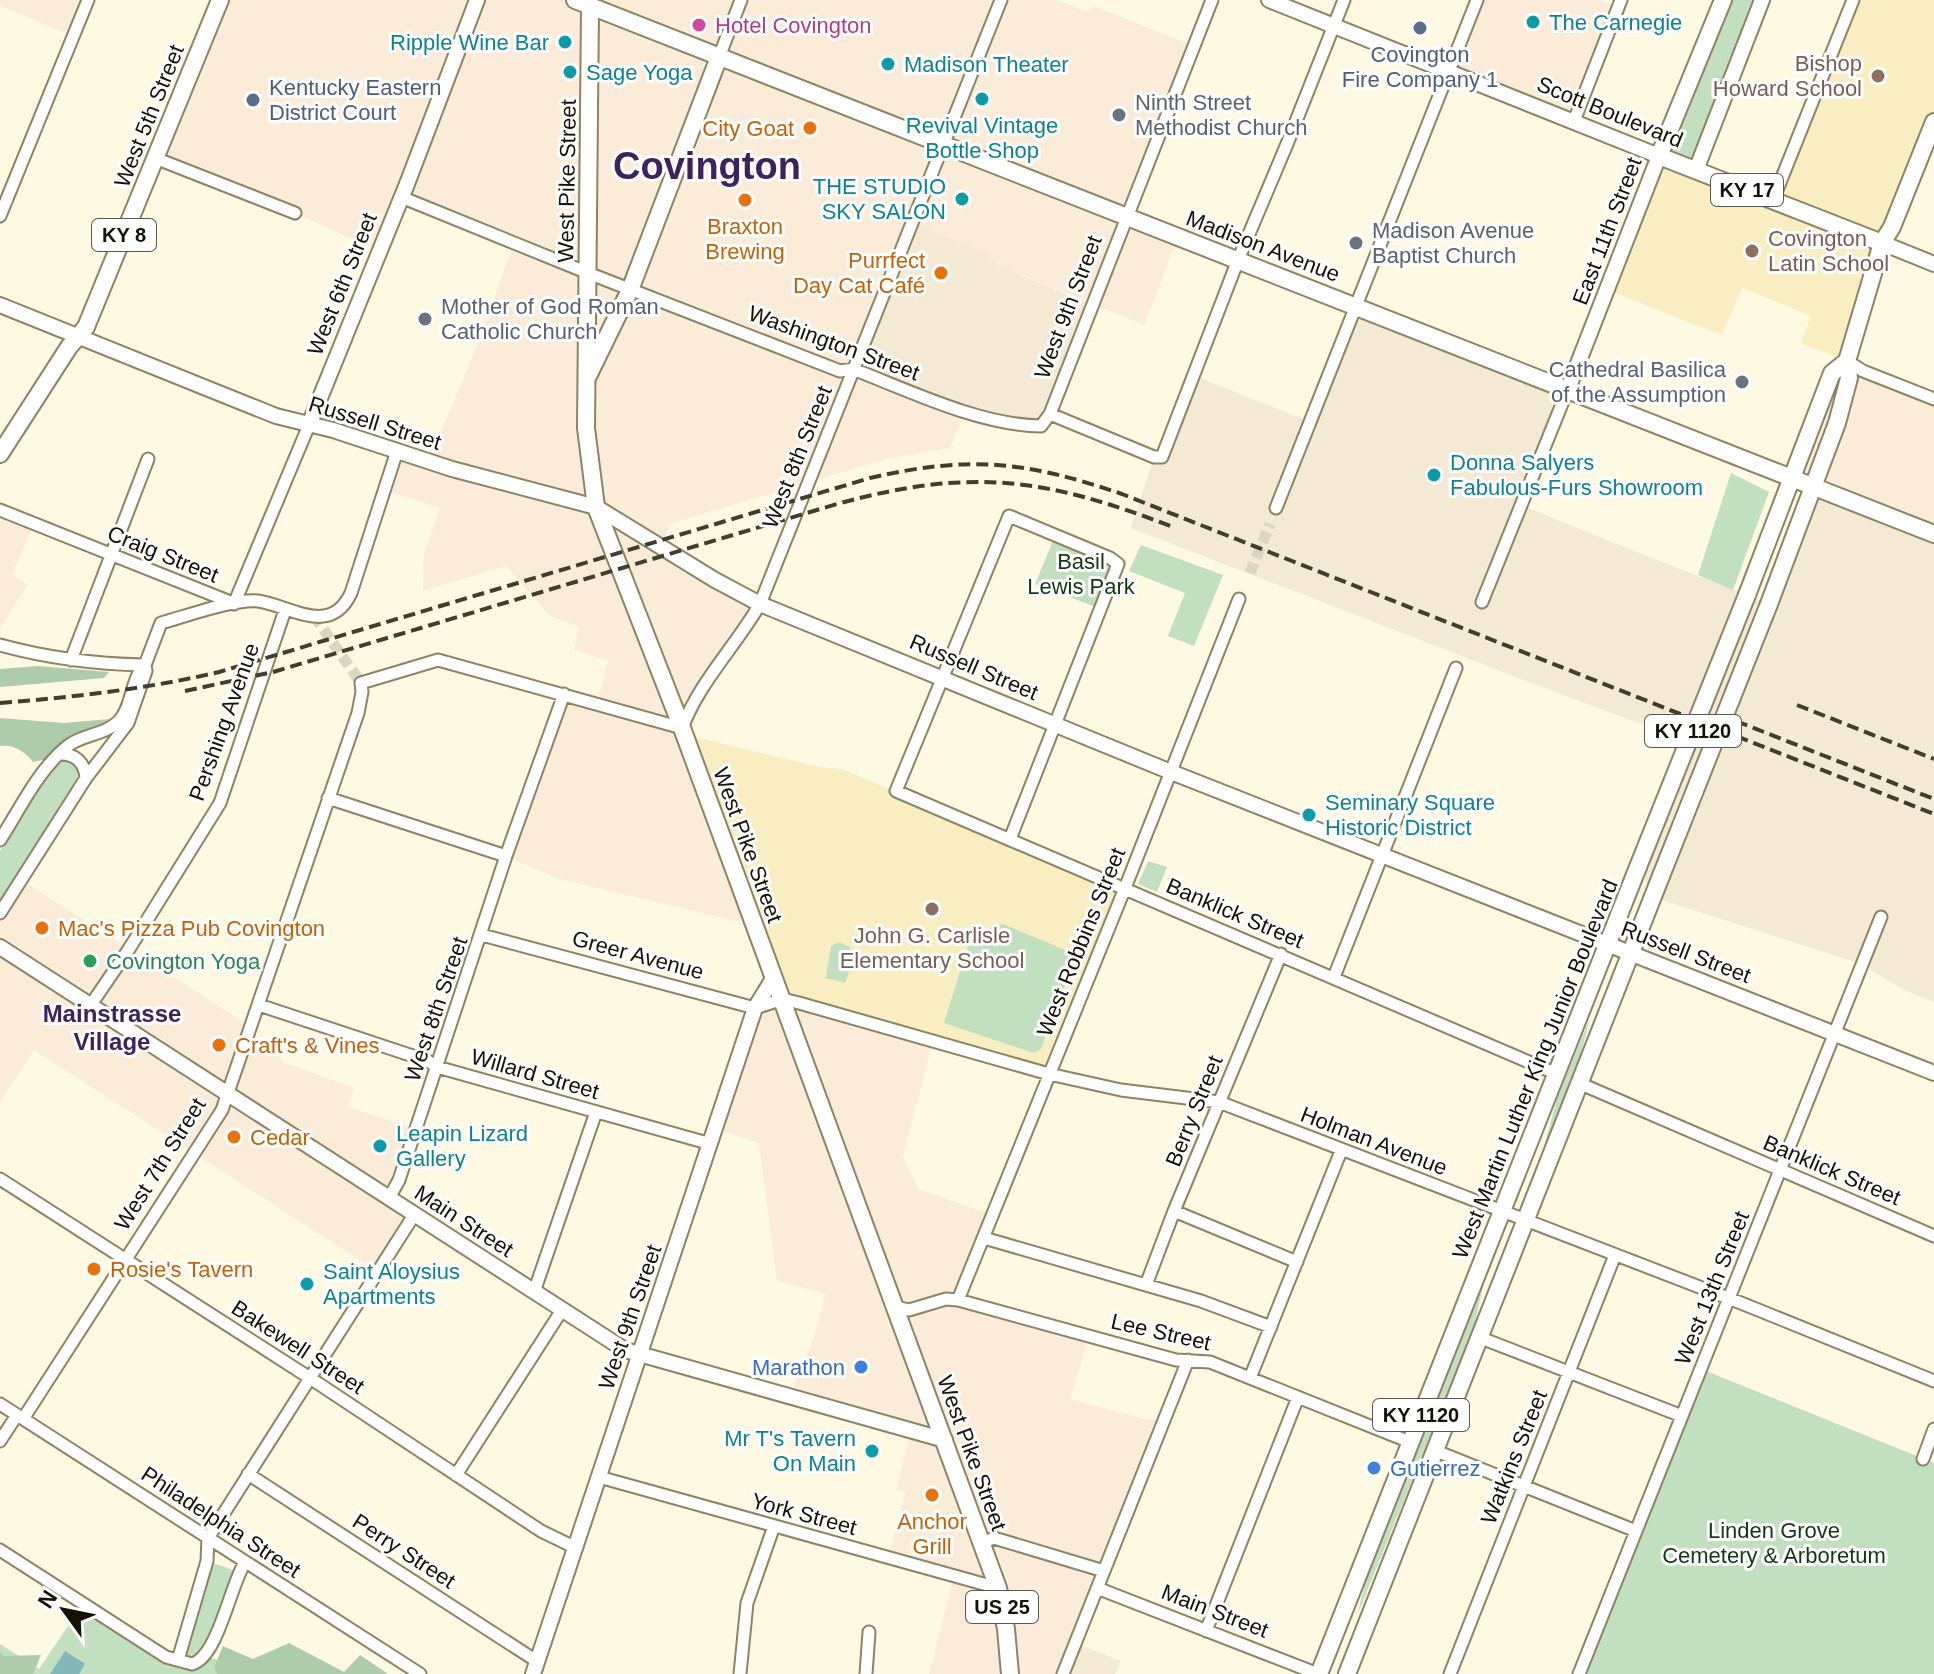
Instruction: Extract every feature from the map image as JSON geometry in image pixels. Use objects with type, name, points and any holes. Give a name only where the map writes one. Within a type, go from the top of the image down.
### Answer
[{"type":"main road","name":"West 5th Street","points":[[0,454],[69,347],[86,327],[220,0]]},
{"type":"main road","name":"East 11th Street","points":[[1659,156],[1723,0]]},
{"type":"main road","name":"Madison Avenue","points":[[583,3],[1934,534]]},
{"type":"main road","name":"West Pike Street","points":[[583,3],[588,273],[586,381],[588,455],[596,507],[783,999],[998,1588],[1010,1674]]},
{"type":"main road","points":[[586,381],[630,290],[719,57]]},
{"type":"main road","points":[[1847,361],[1882,243],[1892,227],[1934,122]]},
{"type":"main road","name":"Scott Boulevard","points":[[1659,156],[1882,243]]},
{"type":"main road","name":"KY 1120","points":[[1790,478],[1832,373],[1847,361]]},
{"type":"main road","name":"West Martin Luther King Junior Boulevard","points":[[1347,1674],[1806,511],[1837,423],[1849,378],[1847,361]]},
{"type":"main road","name":"West Martin Luther King Junior Boulevard","points":[[1318,1674],[1747,595],[1790,478]]},
{"type":"street","points":[[0,216],[88,0]]},
{"type":"street","name":"West 6th Street","points":[[234,604],[401,197],[477,0]]},
{"type":"street","points":[[719,57],[741,0]]},
{"type":"street","name":"West 8th Street","points":[[682,728],[691,703],[707,677],[742,634],[760,604],[1001,0]]},
{"type":"street","name":"West 9th Street","points":[[1050,414],[1212,0]]},
{"type":"street","name":"Scott Boulevard","points":[[1269,0],[1659,156]]},
{"type":"street","points":[[1050,414],[1154,457],[1164,455],[1238,260],[1344,0]]},
{"type":"street","points":[[1276,508],[1477,0]]},
{"type":"street","points":[[1574,121],[1621,0]]},
{"type":"street","points":[[1696,170],[1762,0]]},
{"type":"street","points":[[1773,200],[1853,0]]},
{"type":"street","name":"East 11th Street","points":[[1568,389],[1659,156]]},
{"type":"street","points":[[155,158],[295,213]]},
{"type":"street","name":"Washington Street","points":[[401,197],[840,371],[853,369],[948,405],[1006,422],[1041,426],[1050,414]]},
{"type":"street","name":"Scott Boulevard","points":[[1882,243],[1934,264]]},
{"type":"street","name":"Russell Street","points":[[0,305],[276,416],[596,507],[704,574],[760,604],[1171,772],[1934,1073]]},
{"type":"street","points":[[1847,361],[1863,371],[1934,399]]},
{"type":"street","points":[[1482,602],[1568,389]]},
{"type":"street","name":"Craig Street","points":[[0,510],[234,604],[257,601],[314,616],[339,610],[347,602],[397,451]]},
{"type":"street","points":[[71,660],[148,459]]},
{"type":"street","points":[[944,678],[1009,516],[1118,564],[1010,839]]},
{"type":"street","name":"West Robbins Street","points":[[958,1300],[1239,599]]},
{"type":"street","points":[[0,840],[49,763],[76,741],[118,722],[161,623],[234,604]]},
{"type":"street","name":"Pershing Avenue","points":[[90,1006],[220,803],[285,610]]},
{"type":"street","points":[[0,645],[71,660],[145,665]]},
{"type":"street","name":"West 7th Street","points":[[0,1441],[20,1417],[222,1110],[358,713],[361,683],[438,660],[564,694]]},
{"type":"street","points":[[0,913],[86,778],[130,719],[146,671],[145,665]]},
{"type":"street","points":[[1334,977],[1456,668]]},
{"type":"street","name":"Banklick Street","points":[[944,678],[896,791],[1557,1074]]},
{"type":"street","points":[[564,694],[682,728]]},
{"type":"street","name":"West 8th Street","points":[[389,1198],[399,1180],[506,856],[564,694]]},
{"type":"street","points":[[59,754],[78,760],[85,768],[86,778]]},
{"type":"street","points":[[328,798],[506,856]]},
{"type":"street","name":"West 13th Street","points":[[1579,1674],[1881,917]]},
{"type":"street","name":"Greer Avenue","points":[[482,935],[755,1008]]},
{"type":"street","name":"Main Street","points":[[0,947],[625,1350],[945,1440]]},
{"type":"street","name":"Berry Street","points":[[1146,1285],[1281,954]]},
{"type":"street","name":"West 9th Street","points":[[535,1668],[755,1008],[774,977]]},
{"type":"street","points":[[755,1008],[783,999]]},
{"type":"street","name":"Holman Avenue","points":[[783,999],[1049,1074],[1121,1090],[1219,1102],[1934,1381]]},
{"type":"street","name":"Willard Street","points":[[259,1005],[428,1061],[437,1067],[711,1144]]},
{"type":"street","name":"Banklick Street","points":[[1581,1084],[1934,1236]]},
{"type":"street","points":[[534,1292],[596,1112]]},
{"type":"street","points":[[1250,1378],[1341,1151]]},
{"type":"street","name":"Bakewell Street","points":[[0,1179],[126,1258],[541,1531],[574,1547]]},
{"type":"street","points":[[1174,1211],[1297,1262]]},
{"type":"street","points":[[178,1660],[207,1561],[208,1538],[414,1215]]},
{"type":"street","points":[[984,1238],[1201,1301],[1271,1327]]},
{"type":"street","name":"Watkins Street","points":[[1450,1674],[1615,1255]]},
{"type":"street","name":"Lee Street","points":[[895,1307],[909,1310],[946,1299],[958,1300],[1176,1360],[1210,1362],[1410,1442]]},
{"type":"street","points":[[456,1475],[562,1310]]},
{"type":"street","points":[[1481,1338],[1682,1416]]},
{"type":"street","points":[[1063,1674],[1188,1360]]},
{"type":"street","points":[[1206,1631],[1298,1397]]},
{"type":"street","name":"Philadelphia Street","points":[[0,1404],[420,1674]]},
{"type":"street","points":[[1923,1459],[1934,1429]]},
{"type":"street","points":[[1436,1451],[1636,1531]]},
{"type":"street","name":"Perry Street","points":[[248,1474],[535,1668]]},
{"type":"street","name":"York Street","points":[[599,1477],[998,1588]]},
{"type":"street","points":[[740,1674],[747,1603],[774,1526]]},
{"type":"street","points":[[982,1543],[994,1538],[1104,1571]]},
{"type":"street","points":[[0,1550],[166,1657],[192,1664],[206,1656],[236,1577],[245,1562]]},
{"type":"street","name":"Main Street","points":[[1097,1588],[1318,1674]]},
{"type":"street","points":[[866,1674],[869,1632]]},
{"type":"shaded area","points":[[0,0],[88,0],[73,36],[0,6]]},
{"type":"shaded area","points":[[220,0],[1057,0],[1087,12],[1094,6],[1194,46],[1128,216],[1182,238],[1172,253],[1144,325],[995,264],[988,253],[912,223],[966,410],[950,448],[886,459],[669,524],[662,549],[760,604],[682,728],[752,919],[735,921],[556,878],[506,856],[564,694],[597,703],[608,661],[574,650],[579,627],[549,615],[506,566],[423,591],[424,554],[440,508],[384,490],[397,451],[429,461],[476,348],[514,243],[401,197],[378,251],[295,213],[155,158]]},
{"type":"shaded area","points":[[1477,0],[1600,0],[1619,7],[1574,121],[1449,72]]},
{"type":"shaded area","points":[[1853,0],[1934,0],[1934,122],[1847,361],[1801,343],[1811,316],[1742,288],[1722,335],[1607,290],[1659,156],[1773,200]]},
{"type":"shaded area","points":[[912,223],[988,253],[995,264],[1092,305],[1041,426],[1006,422],[853,369]]},
{"type":"shaded area","points":[[1355,306],[1568,389],[1521,505],[1634,551],[1768,603],[1812,487],[1934,534],[1934,1002],[1904,990],[1861,964],[1653,897],[1639,867],[1629,864],[1681,739],[1131,528],[1154,457],[1163,455],[1195,376],[1311,422]]},
{"type":"shaded area","points":[[1847,361],[1934,398],[1934,534],[1790,478]]},
{"type":"shaded area","points":[[0,510],[34,523],[12,575],[28,585],[0,628]]},
{"type":"shaded area","name":"John G. Carlisle Elementary School","points":[[682,728],[699,738],[820,767],[842,769],[1125,888],[1049,1074],[783,999]]},
{"type":"shaded area","points":[[0,866],[250,1026],[245,1040],[276,1050],[283,1062],[354,1088],[348,1107],[405,1125],[415,1134],[389,1198],[414,1215],[378,1272],[34,1050],[0,1102]]},
{"type":"shaded area","points":[[774,977],[933,1041],[903,1156],[918,1189],[992,1215],[958,1299],[1089,1336],[1070,1399],[1145,1419],[1165,1420],[1063,1674],[929,1674],[954,1577],[888,1557],[906,1491],[896,1490],[911,1431],[790,1396],[813,1339],[826,1294],[777,1281],[759,1143],[716,1129]]},
{"type":"shaded area","points":[[1075,1643],[1121,1661],[1115,1674],[1063,1674]]},
{"type":"green space","points":[[1723,0],[1762,0],[1696,170],[1659,156]]},
{"type":"green space","points":[[1731,473],[1769,492],[1733,590],[1698,575]]},
{"type":"green space","name":"Basil Lewis Park","points":[[1055,536],[1118,564],[1101,609],[1035,584]]},
{"type":"green space","points":[[1141,545],[1223,575],[1194,646],[1168,636],[1185,593],[1129,571]]},
{"type":"green space","points":[[38,666],[109,672],[104,678],[0,687],[0,669]]},
{"type":"green space","points":[[0,718],[64,723],[109,719],[105,728],[59,746],[48,759],[33,762],[19,750],[0,746]]},
{"type":"green space","points":[[68,760],[78,768],[77,779],[0,901],[0,851],[54,767],[58,762]]},
{"type":"green space","points":[[1148,861],[1167,867],[1157,892],[1138,884]]},
{"type":"green space","points":[[1003,924],[1070,952],[1074,961],[1041,1049],[1034,1053],[944,1023],[972,933]]},
{"type":"green space","points":[[839,942],[850,947],[849,955],[853,962],[845,983],[826,978],[831,946]]},
{"type":"green space","points":[[1590,1018],[1578,1065],[1543,1150],[1558,1095]]},
{"type":"green space","points":[[1484,1281],[1474,1328],[1357,1616],[1369,1567]]},
{"type":"green space","name":"Linden Grove Cemetery & Arboretum","points":[[1701,1369],[1934,1463],[1934,1674],[1579,1674]]},
{"type":"green space","points":[[207,1561],[239,1572],[206,1656],[259,1674],[0,1674],[0,1644],[39,1669],[83,1604],[165,1657],[177,1655]]},
{"type":"green space","points":[[289,1643],[344,1672],[360,1655],[388,1674],[217,1674],[214,1667],[223,1646],[253,1659]]},
{"type":"green space","points":[[0,1652],[4,1656],[41,1655],[33,1674],[0,1674]]},
{"type":"water","points":[[65,1651],[85,1664],[79,1674],[50,1674]]},
{"type":"tunnel","points":[[1250,573],[1270,524]]},
{"type":"tunnel","points":[[314,616],[361,683]]},
{"type":"railway","points":[[0,703],[110,692],[219,672],[870,478],[938,466],[997,465],[1056,474],[1122,494],[1934,814]]},
{"type":"railway","points":[[185,691],[273,672],[885,492],[928,485],[1008,483],[1086,498],[1173,527]]},
{"type":"railway","points":[[1797,705],[1934,759]]},
{"type":"railway","points":[[1736,721],[1934,799]]},
{"type":"place","name":"The Carnegie","points":[[1533,22]]},
{"type":"place","name":"Hotel Covington","points":[[699,25]]},
{"type":"place","name":"Covington Fire Company 1","points":[[1420,28]]},
{"type":"place","name":"Ripple Wine Bar","points":[[565,42]]},
{"type":"place","name":"Madison Theater","points":[[888,64]]},
{"type":"place","name":"Sage Yoga","points":[[570,72]]},
{"type":"place","name":"Bishop Howard School","points":[[1878,76]]},
{"type":"place","name":"Revival Vintage Bottle Shop","points":[[982,99]]},
{"type":"place","name":"Kentucky Eastern District Court","points":[[253,100]]},
{"type":"place","name":"Ninth Street Methodist Church","points":[[1119,115]]},
{"type":"place","name":"City Goat","points":[[810,128]]},
{"type":"place","name":"THE STUDIO SKY SALON","points":[[962,199]]},
{"type":"place","name":"Braxton Brewing","points":[[745,200]]},
{"type":"place","name":"Madison Avenue Baptist Church","points":[[1356,243]]},
{"type":"place","name":"Covington Latin School","points":[[1752,251]]},
{"type":"place","name":"Purrfect Day Cat Café","points":[[941,273]]},
{"type":"place","name":"Mother of God Roman Catholic Church","points":[[425,319]]},
{"type":"place","name":"Cathedral Basilica of the Assumption","points":[[1742,382]]},
{"type":"place","name":"Donna Salyers Fabulous-Furs Showroom","points":[[1434,475]]},
{"type":"place","name":"Seminary Square Historic District","points":[[1309,815]]},
{"type":"place","name":"John G. Carlisle Elementary School","points":[[932,909]]},
{"type":"place","name":"Mac's Pizza Pub Covington","points":[[42,928]]},
{"type":"place","name":"Covington Yoga","points":[[90,961]]},
{"type":"place","name":"Craft's & Vines","points":[[219,1045]]},
{"type":"place","name":"Cedar","points":[[234,1137]]},
{"type":"place","name":"Leapin Lizard Gallery","points":[[380,1146]]},
{"type":"place","name":"Rosie's Tavern","points":[[94,1269]]},
{"type":"place","name":"Saint Aloysius Apartments","points":[[307,1284]]},
{"type":"place","name":"Marathon","points":[[861,1367]]},
{"type":"place","name":"Mr T's Tavern On Main","points":[[872,1451]]},
{"type":"place","name":"Gutierrez","points":[[1374,1468]]},
{"type":"place","name":"Anchor Grill","points":[[932,1495]]},
{"type":"district","name":"Covington","points":[[707,166]]},
{"type":"district","name":"Mainstrasse Village","points":[[112,1027]]}]
